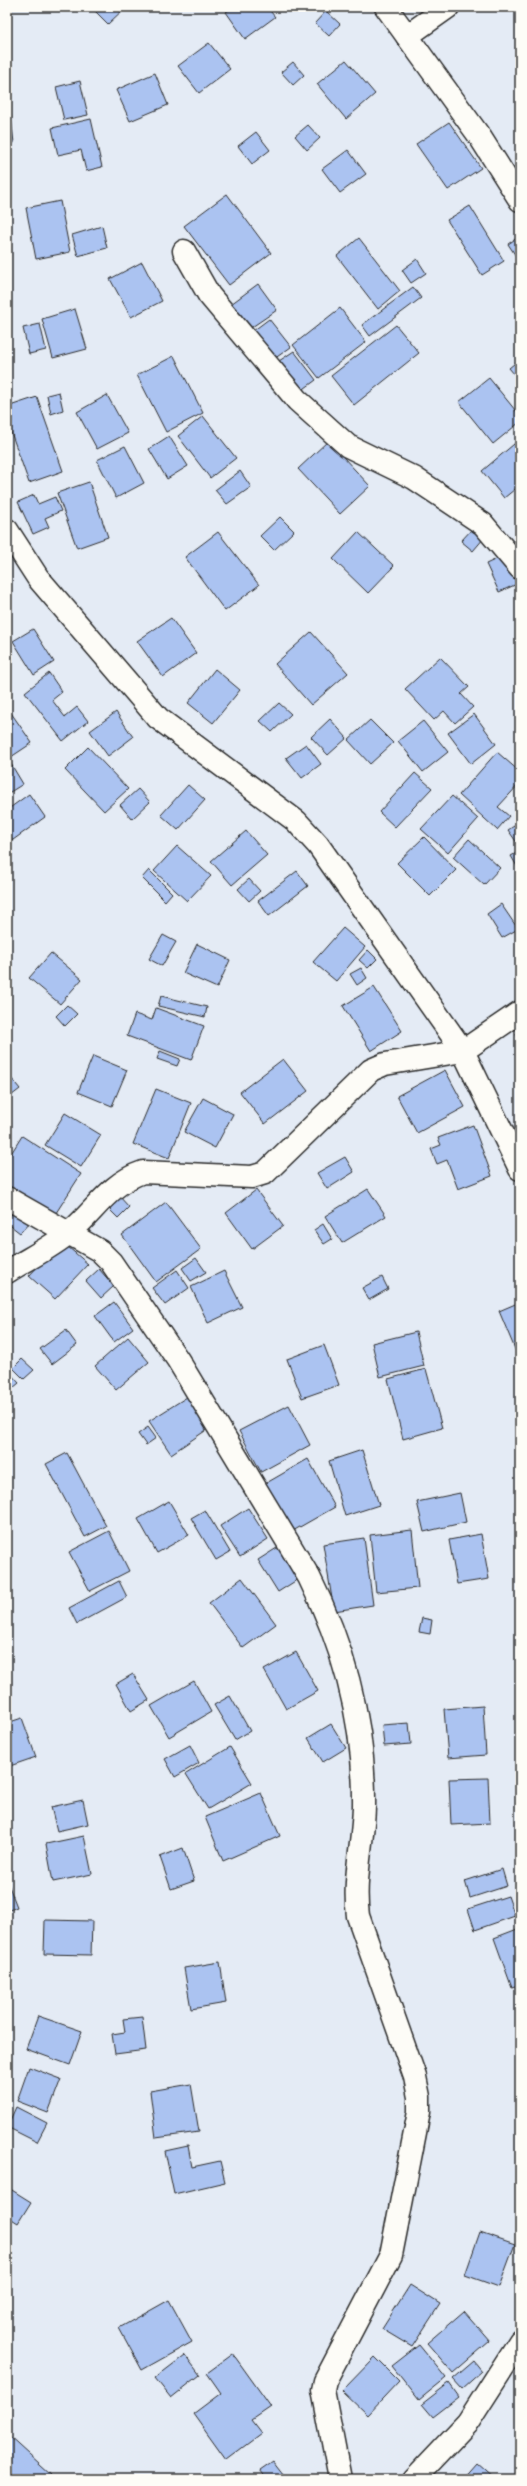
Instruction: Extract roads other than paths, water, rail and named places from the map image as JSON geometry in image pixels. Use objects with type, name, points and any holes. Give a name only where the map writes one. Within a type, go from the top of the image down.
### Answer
[{"type":"street","points":[[386,7],[480,136],[520,200]]},
{"type":"street","points":[[407,36],[448,7]]},
{"type":"street","points":[[184,251],[209,295],[297,400],[348,446],[414,478],[483,524],[520,568]]},
{"type":"street","points":[[7,530],[38,578],[158,718],[296,821],[315,841],[463,1051],[520,1169]]},
{"type":"street","points":[[7,1272],[68,1234],[108,1192],[127,1177],[143,1172],[252,1178],[266,1173],[371,1070],[385,1064],[463,1051],[520,1012]]},
{"type":"street","points":[[7,1198],[100,1251],[111,1262],[178,1360],[309,1577],[321,1601],[345,1666],[360,1729],[364,1808],[356,1889],[358,1916],[414,2078],[419,2097],[419,2112],[391,2256],[325,2381],[323,2390],[340,2479]]},
{"type":"street","points":[[414,2479],[468,2422],[520,2340]]}]
